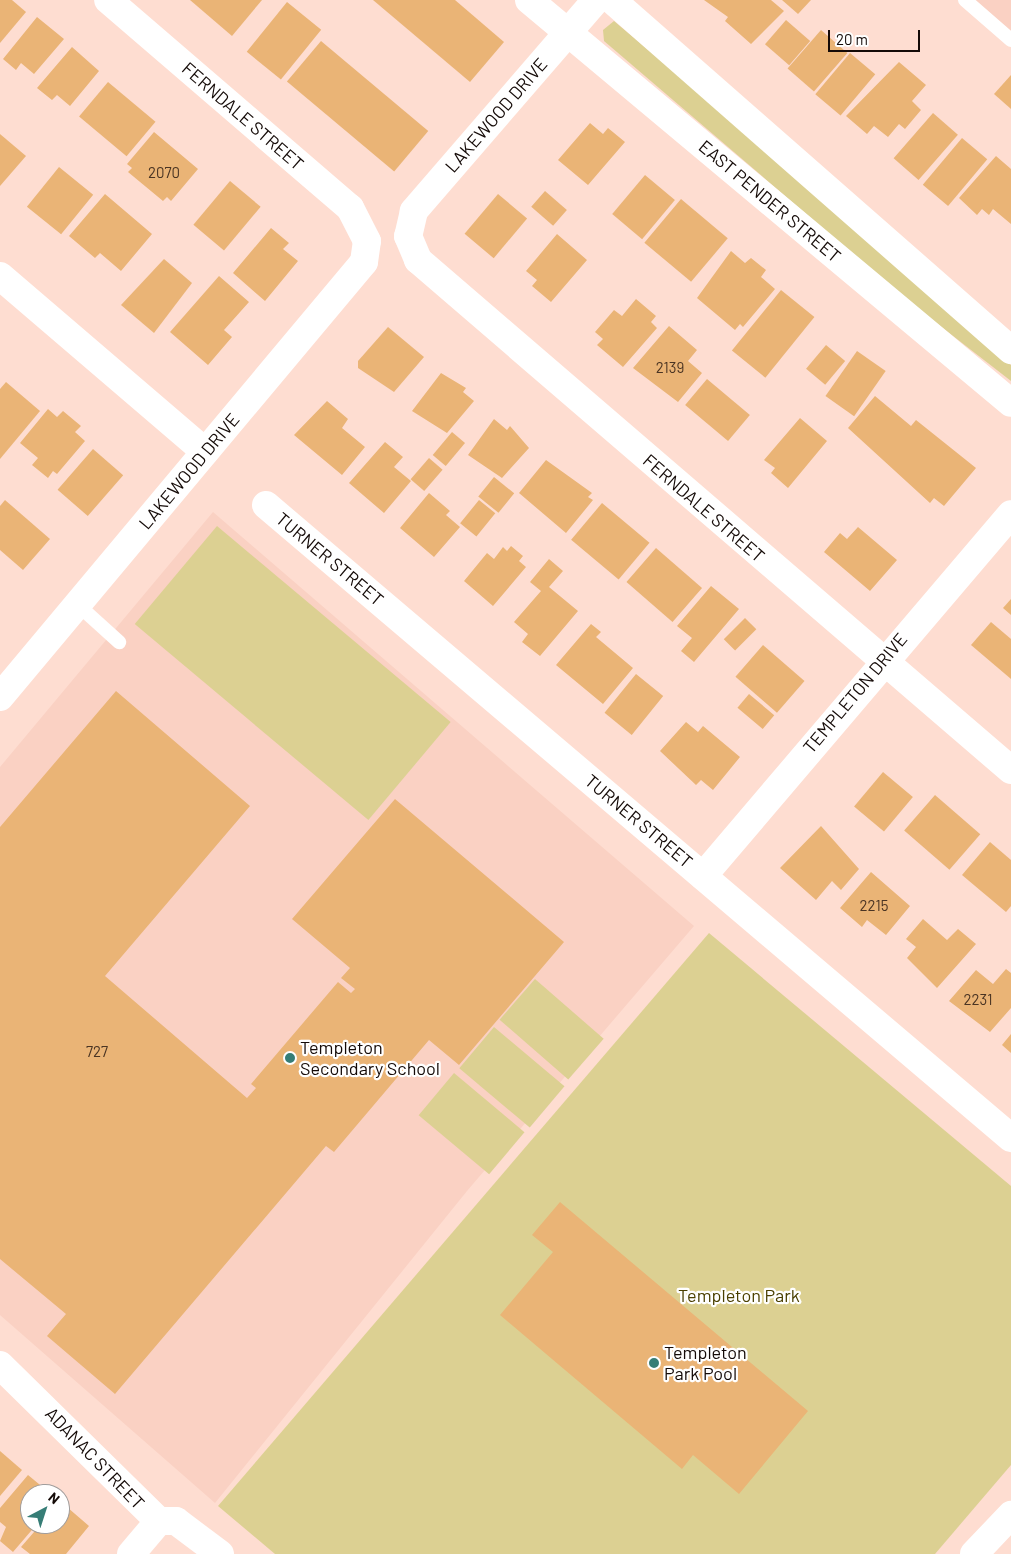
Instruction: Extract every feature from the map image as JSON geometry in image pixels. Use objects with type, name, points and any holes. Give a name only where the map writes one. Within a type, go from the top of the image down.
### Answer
[{"type":"street","name":"FERNDALE STREET","points":[[108,0],[350,208],[368,241]]},
{"type":"street","name":"EAST PENDER STREET","points":[[529,0],[1011,403]]},
{"type":"street","name":"LAKEWOOD DRIVE","points":[[408,236],[422,200],[596,0]]},
{"type":"street","points":[[612,0],[1011,350]]},
{"type":"street","name":"FERNDALE STREET","points":[[408,236],[429,272],[1011,770]]},
{"type":"street","name":"LAKEWOOD DRIVE","points":[[0,697],[354,276],[364,262],[368,241]]},
{"type":"street","points":[[0,276],[205,452]]},
{"type":"street","name":"TURNER STREET","points":[[266,505],[1011,1138]]},
{"type":"street","name":"TEMPLETON DRIVE","points":[[703,876],[882,661],[1011,514]]},
{"type":"street","name":"ADANAC STREET","points":[[0,1366],[158,1521],[176,1521],[220,1554]]},
{"type":"street","points":[[974,1554],[1011,1515]]},
{"type":"street","points":[[131,1554],[158,1521]]},
{"type":"lane","points":[[965,0],[1011,40]]},
{"type":"lane","points":[[77,604],[119,642]]},
{"type":"shaded area","points":[[965,0],[1011,0],[1011,40]]},
{"type":"shaded area","name":"Templeton Secondary School","points":[[213,512],[694,926],[467,1191],[215,1503],[0,1315],[0,767]]},
{"type":"green space","points":[[614,21],[901,263],[1011,365],[1011,381],[908,301],[604,41],[603,30]]},
{"type":"green space","points":[[217,526],[451,722],[368,820],[135,624]]},
{"type":"green space","name":"Templeton Park","points":[[709,933],[1011,1186],[1011,1465],[935,1554],[275,1554],[218,1506]]},
{"type":"green space","points":[[535,979],[604,1039],[568,1079],[500,1020]]},
{"type":"green space","points":[[494,1027],[564,1086],[530,1128],[459,1068]]},
{"type":"green space","points":[[454,1073],[524,1132],[489,1174],[419,1115]]},
{"type":"building","points":[[0,0],[12,0],[26,12],[0,43]]},
{"type":"building","points":[[190,0],[262,0],[232,36]]},
{"type":"building","points":[[373,0],[455,0],[504,42],[470,82]]},
{"type":"building","points":[[704,0],[771,0],[784,11],[751,44],[725,21],[728,17]]},
{"type":"building","points":[[782,0],[811,0],[798,14]]},
{"type":"building","points":[[287,2],[321,30],[281,79],[247,52]]},
{"type":"building","points":[[37,17],[64,39],[34,74],[21,63],[16,70],[3,59]]},
{"type":"building","points":[[786,20],[810,41],[789,65],[765,44]]},
{"type":"building","points":[[821,30],[847,53],[814,91],[788,68]]},
{"type":"building","points":[[321,41],[428,131],[394,172],[287,82]]},
{"type":"building","points":[[72,47],[99,71],[70,106],[57,95],[52,100],[37,88]]},
{"type":"building","points":[[850,53],[875,74],[841,116],[815,94]]},
{"type":"building","points":[[899,62],[926,85],[912,101],[921,110],[905,129],[899,124],[888,137],[874,126],[867,134],[846,116]]},
{"type":"building","points":[[1011,75],[1011,109],[994,94]]},
{"type":"building","points":[[108,82],[155,122],[127,156],[79,116]]},
{"type":"building","points":[[933,113],[958,135],[919,180],[894,158]]},
{"type":"building","points":[[590,123],[603,134],[608,128],[625,142],[588,185],[558,160]]},
{"type":"building","points":[[154,132],[198,169],[171,201],[167,197],[163,201],[128,172],[132,168],[127,164]]},
{"type":"building","points":[[0,134],[26,156],[0,186]]},
{"type":"building","points":[[962,138],[987,159],[948,206],[923,185]]},
{"type":"building","points":[[996,156],[1011,169],[1011,224],[993,209],[989,215],[982,209],[977,215],[959,198]]},
{"type":"building","points":[[59,167],[93,195],[61,234],[27,207]]},
{"type":"building","points":[[645,175],[675,200],[642,239],[612,214]]},
{"type":"building","points":[[230,181],[261,207],[224,250],[193,225]]},
{"type":"building","points":[[545,191],[567,210],[553,226],[531,207]]},
{"type":"building","points":[[105,194],[152,234],[121,271],[100,253],[95,258],[69,236]]},
{"type":"building","points":[[498,194],[527,218],[494,258],[465,234]]},
{"type":"building","points":[[681,199],[728,238],[691,282],[644,243]]},
{"type":"building","points":[[271,228],[289,243],[283,249],[298,261],[265,301],[233,273]]},
{"type":"building","points":[[557,234],[587,260],[551,302],[532,286],[537,280],[526,271]]},
{"type":"building","points":[[731,251],[745,263],[751,258],[766,270],[761,277],[775,289],[743,327],[740,324],[735,330],[697,298]]},
{"type":"building","points":[[164,259],[192,283],[154,333],[121,305]]},
{"type":"building","points":[[219,276],[249,302],[224,330],[232,337],[208,365],[170,332]]},
{"type":"building","points":[[781,290],[814,317],[765,378],[732,351]]},
{"type":"building","points":[[636,299],[656,316],[651,322],[657,328],[623,367],[597,345],[603,339],[595,332],[614,310],[622,316]]},
{"type":"building","points":[[669,326],[697,350],[688,361],[702,373],[678,402],[633,368]]},
{"type":"building","points":[[388,327],[424,357],[394,392],[358,368],[358,361]]},
{"type":"building","points":[[826,345],[845,361],[825,385],[806,369]]},
{"type":"building","points":[[857,351],[886,371],[854,416],[825,396]]},
{"type":"building","points":[[441,373],[466,388],[463,392],[474,401],[447,433],[412,411]]},
{"type":"building","points":[[707,379],[750,415],[728,441],[685,405]]},
{"type":"building","points":[[6,382],[40,411],[0,459],[0,389]]},
{"type":"building","points":[[875,396],[911,426],[916,420],[976,468],[944,506],[934,498],[930,503],[848,428]]},
{"type":"building","points":[[327,401],[348,419],[342,428],[365,447],[342,475],[294,435]]},
{"type":"building","points":[[48,409],[57,417],[63,411],[81,426],[75,432],[85,441],[57,474],[53,471],[48,478],[32,465],[38,458],[20,443]]},
{"type":"building","points":[[800,418],[827,441],[788,488],[771,473],[775,468],[764,460]]},
{"type":"building","points":[[494,419],[507,430],[510,426],[529,448],[502,478],[468,455]]},
{"type":"building","points":[[452,432],[465,443],[446,466],[433,455]]},
{"type":"building","points":[[385,442],[403,457],[394,467],[411,481],[384,513],[349,483]]},
{"type":"building","points":[[93,449],[123,475],[88,516],[58,490]]},
{"type":"building","points":[[429,458],[443,470],[424,491],[411,479]]},
{"type":"building","points":[[546,460],[592,493],[588,497],[593,500],[566,533],[519,493]]},
{"type":"building","points":[[494,477],[514,493],[498,513],[478,496]]},
{"type":"building","points":[[429,493],[450,511],[446,515],[460,527],[434,557],[400,528]]},
{"type":"building","points":[[5,500],[50,539],[23,570],[0,550],[0,506]]},
{"type":"building","points":[[479,500],[495,513],[476,537],[460,523]]},
{"type":"building","points":[[602,503],[649,543],[619,580],[571,540]]},
{"type":"building","points":[[858,527],[897,560],[870,591],[824,552],[840,533],[847,539]]},
{"type":"building","points":[[511,546],[523,556],[519,561],[526,567],[493,606],[464,581],[487,553],[494,559],[503,547],[507,551]]},
{"type":"building","points":[[656,548],[702,588],[673,622],[626,582]]},
{"type":"building","points":[[549,559],[563,571],[549,587],[578,611],[540,656],[522,642],[528,634],[514,622],[541,591],[530,582]]},
{"type":"building","points":[[711,586],[739,609],[694,662],[681,651],[692,638],[677,626]]},
{"type":"building","points":[[1011,599],[1011,615],[1003,608]]},
{"type":"building","points":[[745,618],[756,629],[735,651],[724,639]]},
{"type":"building","points":[[991,622],[1011,639],[1011,679],[971,645]]},
{"type":"building","points":[[591,624],[601,632],[596,637],[633,668],[603,704],[556,665]]},
{"type":"building","points":[[763,645],[805,681],[777,713],[735,677]]},
{"type":"building","points":[[636,674],[663,696],[632,735],[605,713]]},
{"type":"building","name":"Templeton Secondary School","points":[[116,691],[250,806],[105,976],[247,1098],[256,1088],[251,1084],[338,982],[351,993],[355,989],[341,978],[350,968],[292,919],[395,799],[564,942],[459,1065],[429,1040],[334,1152],[326,1146],[115,1394],[47,1336],[66,1314],[0,1259],[0,827]]},
{"type":"building","points":[[749,694],[774,715],[763,729],[737,708]]},
{"type":"building","points":[[686,722],[698,732],[703,726],[740,757],[713,790],[701,780],[696,785],[660,751]]},
{"type":"building","points":[[883,772],[913,797],[884,832],[854,806]]},
{"type":"building","points":[[935,795],[980,834],[949,870],[904,830]]},
{"type":"building","points":[[821,826],[859,869],[841,890],[832,881],[816,900],[780,868]]},
{"type":"building","points":[[990,842],[1011,860],[1011,906],[1006,912],[962,875]]},
{"type":"building","points":[[871,872],[910,906],[886,935],[867,920],[862,927],[840,908]]},
{"type":"building","points":[[923,919],[947,940],[958,929],[976,944],[937,988],[907,958],[916,947],[906,939]]},
{"type":"building","points":[[1006,969],[1011,973],[1011,1008],[990,1032],[949,1001],[976,970],[993,984]]},
{"type":"building","points":[[1011,1034],[1011,1053],[1002,1045]]},
{"type":"building","name":"Templeton Park Pool","points":[[560,1202],[808,1411],[739,1494],[693,1455],[682,1469],[500,1315],[553,1252],[532,1235]]},
{"type":"building","points":[[0,1451],[22,1470],[0,1496]]},
{"type":"building","points":[[28,1475],[39,1484],[20,1484]]},
{"type":"building","points":[[20,1484],[20,1534],[28,1534],[13,1552],[0,1541],[6,1527],[0,1522],[0,1508]]},
{"type":"building","points":[[70,1510],[89,1526],[66,1554],[30,1554],[21,1547],[32,1534],[70,1534]]},
{"type":"place","name":"Templeton Secondary School","points":[[290,1058]]},
{"type":"place","name":"Templeton Park Pool","points":[[654,1363]]}]
